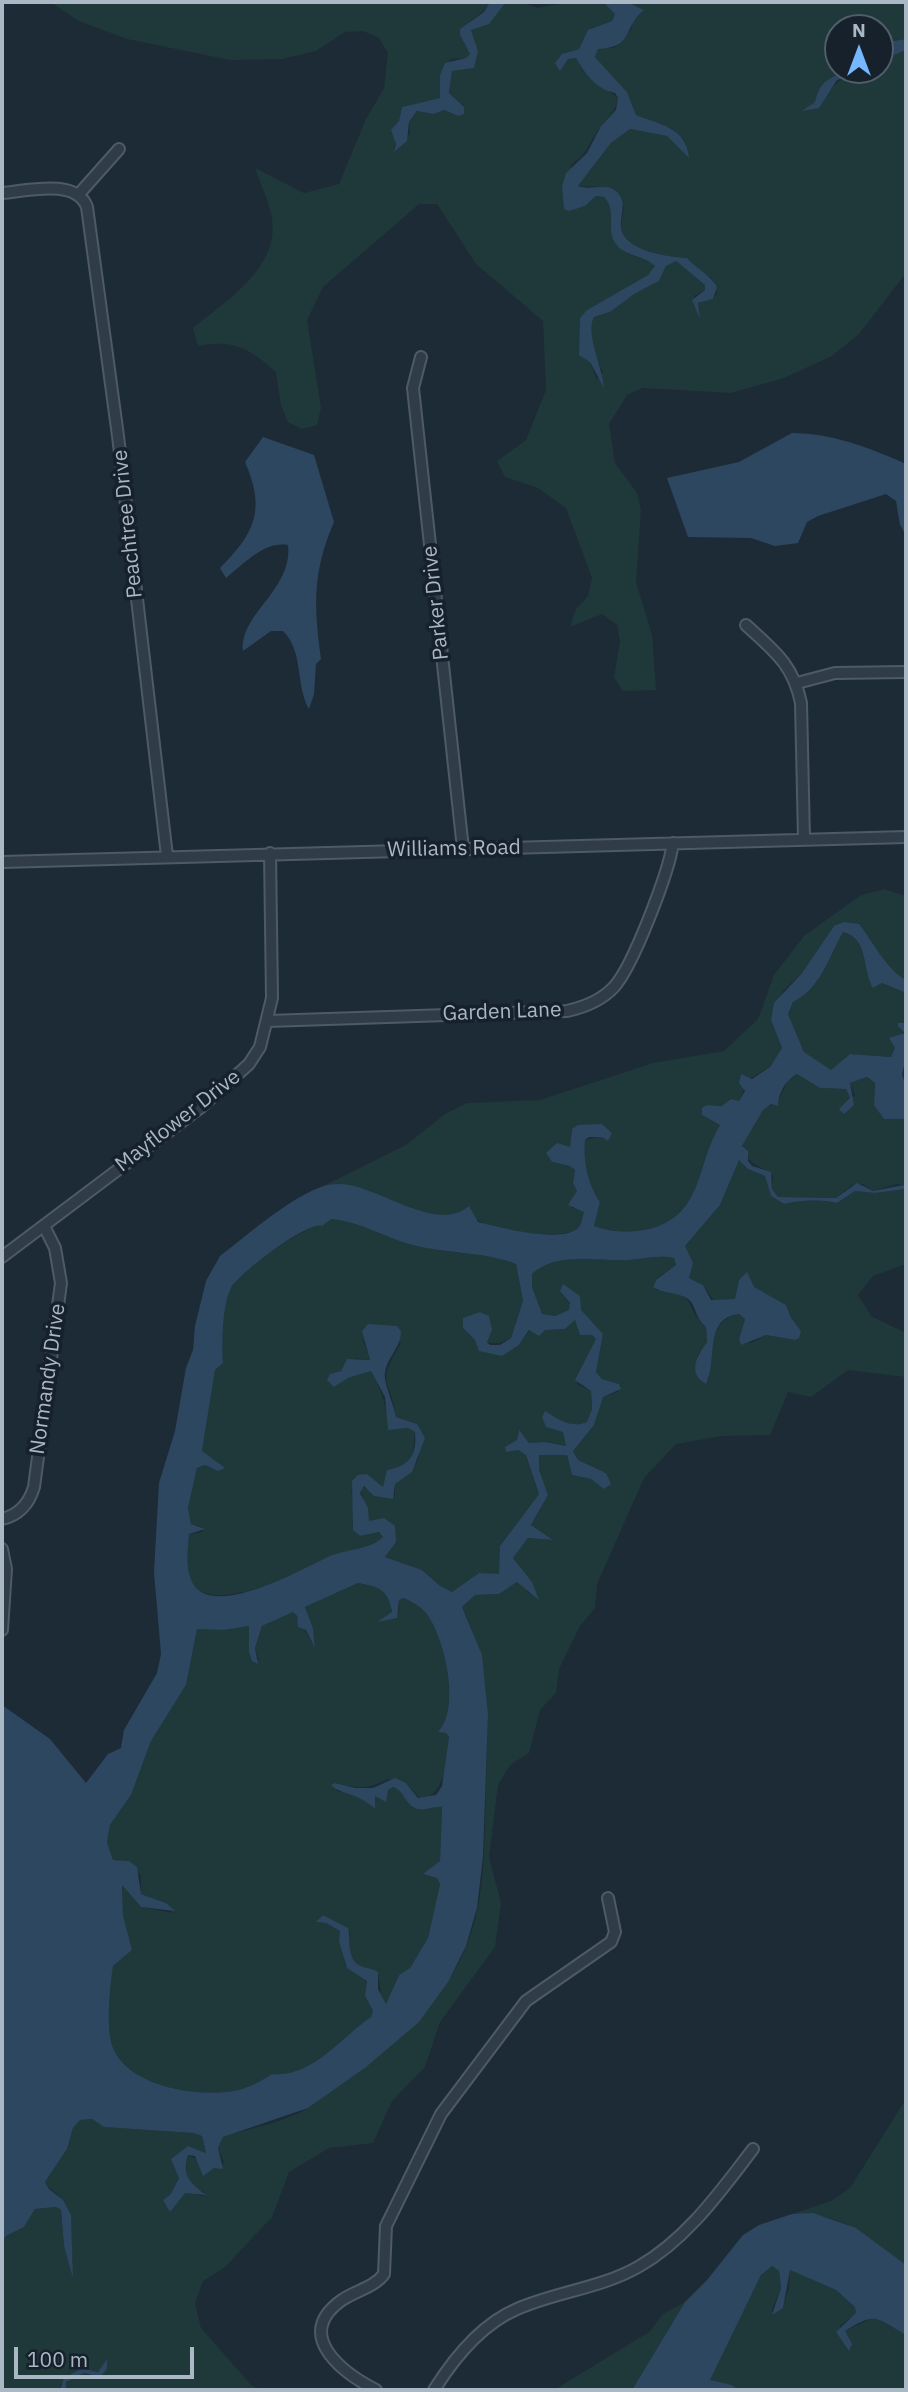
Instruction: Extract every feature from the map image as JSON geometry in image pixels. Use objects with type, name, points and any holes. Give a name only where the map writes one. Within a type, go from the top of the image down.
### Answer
[{"type":"street","points":[[2,193],[68,189],[79,194],[119,149]]},
{"type":"street","name":"Peachtree Drive","points":[[79,194],[87,207],[94,242],[167,856]]},
{"type":"street","name":"Parker Drive","points":[[421,357],[413,388],[463,849]]},
{"type":"street","points":[[746,625],[783,659],[797,683],[801,703],[804,839]]},
{"type":"street","points":[[797,683],[835,673],[906,672]]},
{"type":"street","name":"Williams Road","points":[[2,862],[906,836]]},
{"type":"street","name":"Garden Lane","points":[[268,1021],[567,1011],[589,1005],[607,993],[621,978],[665,879],[673,843]]},
{"type":"street","name":"Mayflower Drive","points":[[2,1257],[236,1079],[260,1047],[268,1021],[274,980],[270,853]]},
{"type":"street","name":"Normandy Drive","points":[[2,1519],[18,1513],[26,1505],[34,1487],[61,1283],[55,1248],[44,1226]]},
{"type":"street","points":[[2,1549],[6,1569],[2,1629]]},
{"type":"street","points":[[376,2390],[345,2372],[327,2354],[322,2333],[328,2315],[344,2299],[384,2274],[383,2238],[390,2214],[441,2114],[511,2016],[542,1987],[611,1942],[615,1932],[608,1898]]},
{"type":"street","points":[[434,2390],[460,2355],[499,2319],[529,2304],[634,2269],[668,2247],[724,2186],[752,2148]]},
{"type":"green space","points":[[50,2],[490,2],[460,35],[470,54],[466,58],[451,59],[440,75],[440,98],[402,107],[394,151],[410,134],[409,122],[418,111],[434,114],[444,110],[458,116],[464,107],[449,93],[452,71],[474,68],[470,30],[488,24],[506,2],[520,2],[538,8],[567,2],[603,2],[615,14],[612,21],[589,30],[579,49],[562,54],[568,59],[576,58],[583,71],[618,98],[614,110],[585,151],[571,165],[576,208],[585,206],[596,196],[604,197],[611,209],[616,242],[633,256],[656,266],[648,275],[587,310],[590,362],[597,380],[603,372],[591,337],[594,317],[610,312],[636,293],[659,281],[666,266],[676,261],[705,285],[705,290],[694,296],[699,316],[698,303],[713,299],[717,293],[712,278],[696,269],[687,258],[649,251],[631,243],[622,230],[624,207],[606,187],[578,186],[611,143],[630,129],[667,136],[688,157],[683,140],[671,128],[636,115],[627,92],[595,57],[598,48],[614,48],[631,30],[634,18],[643,10],[627,2],[906,2],[906,39],[894,41],[894,14],[824,14],[824,83],[816,102],[819,108],[836,84],[894,84],[894,55],[906,50],[906,273],[859,334],[832,356],[784,378],[731,393],[643,388],[627,395],[609,424],[615,463],[637,493],[641,510],[636,582],[652,635],[656,690],[623,691],[614,677],[620,642],[617,625],[602,614],[570,627],[576,609],[588,596],[592,578],[566,508],[538,488],[505,477],[497,461],[526,440],[546,390],[543,321],[476,264],[437,204],[419,204],[323,287],[307,320],[321,408],[317,425],[302,429],[288,422],[281,406],[276,372],[258,357],[232,345],[198,346],[193,328],[249,280],[261,266],[269,250],[271,214],[255,168],[304,193],[339,184],[366,119],[384,88],[388,53],[379,38],[363,31],[345,32],[316,51],[282,59],[230,60],[127,39],[79,21]]},
{"type":"green space","points":[[884,889],[906,896],[906,980],[884,962],[869,937],[834,926],[802,973],[783,991],[771,1020],[782,1048],[770,1067],[749,1079],[739,1101],[722,1106],[707,1105],[702,1115],[720,1125],[690,1199],[682,1211],[670,1221],[653,1228],[631,1231],[594,1226],[600,1202],[587,1172],[585,1140],[612,1133],[602,1124],[572,1129],[570,1147],[552,1162],[570,1166],[575,1170],[573,1183],[577,1191],[572,1208],[581,1208],[584,1212],[578,1228],[569,1232],[525,1233],[493,1226],[473,1217],[424,1213],[351,1186],[319,1188],[406,1145],[445,1114],[467,1103],[540,1100],[653,1063],[724,1051],[758,1019],[774,975],[804,936],[861,895]]},
{"type":"green space","points":[[842,932],[850,935],[861,947],[873,988],[882,983],[906,993],[906,1019],[901,1042],[891,1057],[850,1054],[831,1071],[804,1052],[788,1014],[793,1002],[817,981]]},
{"type":"green space","points":[[798,1074],[820,1088],[846,1089],[850,1098],[855,1096],[850,1083],[867,1077],[875,1083],[874,1105],[906,1119],[904,1185],[896,1184],[873,1191],[863,1184],[852,1185],[836,1198],[778,1197],[772,1189],[773,1177],[749,1159],[742,1146],[763,1109],[778,1101],[788,1081]]},
{"type":"green space","points":[[739,1159],[748,1169],[765,1176],[771,1196],[784,1204],[810,1200],[837,1203],[855,1191],[875,1193],[906,1189],[906,1264],[873,1276],[858,1295],[871,1316],[906,1333],[906,1377],[848,1370],[811,1397],[788,1392],[770,1435],[722,1436],[676,1444],[644,1478],[597,1584],[595,1608],[580,1626],[559,1669],[556,1693],[540,1710],[529,1753],[510,1765],[498,1785],[489,1857],[501,1903],[495,1947],[440,2022],[425,2067],[392,2101],[373,2143],[329,2148],[289,2172],[272,2217],[224,2268],[203,2281],[195,2303],[201,2328],[251,2385],[262,2390],[66,2390],[66,2382],[84,2373],[95,2378],[98,2372],[82,2368],[61,2384],[60,2390],[2,2390],[2,2243],[6,2236],[24,2227],[35,2209],[56,2207],[61,2210],[64,2246],[73,2265],[71,2225],[67,2210],[62,2200],[45,2182],[67,2149],[73,2128],[80,2120],[92,2119],[105,2127],[193,2133],[202,2136],[206,2153],[188,2146],[176,2166],[179,2177],[170,2195],[190,2192],[203,2196],[204,2192],[188,2178],[188,2155],[214,2168],[224,2163],[218,2148],[223,2137],[277,2121],[308,2108],[380,2054],[414,2023],[455,1969],[473,1928],[481,1887],[487,1737],[486,1694],[479,1651],[462,1607],[475,1595],[499,1594],[517,1582],[523,1584],[529,1594],[532,1582],[513,1558],[528,1538],[553,1540],[531,1525],[540,1510],[545,1491],[539,1473],[539,1455],[567,1455],[572,1475],[592,1479],[604,1489],[606,1473],[578,1460],[573,1451],[594,1425],[602,1397],[618,1392],[619,1384],[602,1379],[596,1372],[603,1334],[560,1291],[570,1304],[570,1310],[555,1316],[541,1314],[532,1287],[532,1274],[541,1267],[564,1260],[674,1258],[676,1265],[657,1278],[656,1290],[680,1294],[686,1298],[706,1327],[707,1342],[697,1356],[709,1381],[713,1340],[722,1322],[730,1317],[739,1314],[745,1319],[739,1339],[751,1343],[766,1335],[795,1340],[786,1305],[739,1280],[735,1300],[715,1302],[703,1285],[689,1278],[685,1246],[720,1205]]},
{"type":"green space","points":[[331,1219],[361,1226],[409,1244],[490,1257],[516,1264],[523,1301],[511,1338],[492,1343],[463,1328],[475,1340],[480,1351],[519,1345],[530,1330],[565,1329],[575,1320],[596,1339],[577,1384],[591,1391],[592,1409],[587,1423],[581,1425],[565,1422],[545,1412],[563,1432],[567,1446],[545,1442],[529,1443],[518,1431],[518,1450],[526,1455],[539,1494],[500,1546],[500,1575],[479,1573],[452,1592],[422,1570],[385,1557],[396,1542],[369,1522],[360,1487],[395,1495],[395,1484],[415,1465],[419,1444],[417,1424],[396,1417],[386,1380],[388,1367],[401,1343],[363,1340],[370,1360],[355,1358],[341,1371],[330,1374],[334,1387],[348,1378],[371,1371],[381,1393],[391,1430],[408,1428],[415,1432],[412,1459],[383,1487],[367,1474],[351,1490],[355,1508],[352,1523],[360,1536],[379,1532],[383,1537],[284,1580],[230,1594],[209,1594],[195,1587],[189,1575],[189,1534],[203,1532],[202,1527],[191,1524],[188,1508],[197,1468],[205,1465],[202,1451],[215,1370],[223,1363],[223,1325],[228,1296],[237,1280],[261,1259],[308,1229]]},
{"type":"green space","points":[[358,1583],[381,1590],[388,1598],[392,1612],[380,1621],[399,1612],[399,1600],[404,1598],[416,1604],[433,1624],[444,1655],[449,1690],[448,1706],[439,1732],[446,1733],[449,1737],[444,1774],[437,1789],[422,1800],[406,1783],[387,1779],[361,1787],[335,1783],[337,1791],[363,1797],[374,1808],[375,1796],[393,1787],[418,1809],[442,1806],[440,1862],[424,1874],[437,1878],[440,1884],[428,1938],[410,1968],[399,1975],[386,2004],[382,2002],[378,1972],[356,1964],[351,1956],[350,1932],[323,1915],[317,1922],[326,1923],[340,1931],[345,1964],[367,1981],[365,1996],[373,2012],[371,2017],[313,2063],[300,2070],[287,2074],[272,2074],[259,2082],[233,2091],[184,2090],[150,2081],[123,2063],[114,2050],[109,2032],[109,1997],[113,1966],[132,1950],[123,1915],[122,1885],[141,1907],[173,1913],[166,1903],[141,1894],[141,1876],[129,1861],[113,1860],[107,1842],[110,1825],[131,1795],[151,1741],[186,1685],[197,1628],[224,1630],[249,1626],[249,1652],[259,1661],[255,1648],[262,1626],[293,1611],[315,1647],[313,1628],[305,1607]]},
{"type":"green space","points":[[906,2099],[906,2265],[866,2236],[840,2222],[810,2214],[792,2214],[831,2201],[850,2188]]},
{"type":"green space","points":[[772,2266],[779,2271],[781,2288],[771,2312],[783,2307],[789,2288],[790,2270],[836,2290],[856,2307],[857,2313],[840,2326],[844,2334],[845,2331],[874,2317],[906,2335],[906,2390],[738,2390],[709,2380],[761,2275]]},
{"type":"green space","points":[[685,2302],[632,2390],[554,2390],[649,2332],[663,2314]]},
{"type":"water","points":[[490,2],[506,2],[489,24],[471,30],[478,51],[474,68],[452,71],[449,93],[464,107],[464,114],[458,116],[444,110],[434,114],[417,111],[409,122],[407,141],[394,152],[396,144],[391,130],[399,121],[402,107],[440,98],[440,75],[445,63],[466,58],[470,54],[460,35],[460,29],[484,12]]},
{"type":"water","points":[[603,2],[627,2],[644,10],[623,41],[618,45],[598,49],[595,57],[627,92],[636,115],[678,134],[687,148],[689,158],[667,136],[630,129],[611,143],[578,186],[612,188],[622,199],[621,227],[630,242],[648,251],[687,258],[717,287],[713,299],[698,303],[700,319],[692,300],[705,290],[705,285],[676,261],[666,266],[659,281],[636,293],[610,312],[594,317],[593,342],[604,388],[590,362],[579,355],[580,318],[587,310],[648,275],[655,266],[624,251],[616,244],[611,232],[610,209],[604,197],[596,196],[585,206],[569,211],[564,209],[562,186],[566,173],[587,153],[601,126],[616,110],[618,98],[615,93],[592,80],[576,58],[568,59],[560,71],[555,63],[562,54],[579,49],[588,30],[612,21],[615,14]]},
{"type":"water","points":[[906,39],[906,50],[894,55],[894,41]]},
{"type":"water","points":[[824,83],[834,84],[819,108],[802,111],[815,102]]},
{"type":"water","points":[[792,433],[850,442],[906,464],[906,535],[900,525],[896,501],[886,494],[807,522],[798,543],[775,546],[751,538],[688,537],[667,478],[739,462]]},
{"type":"water","points":[[263,437],[314,455],[334,522],[318,574],[316,606],[321,659],[316,664],[314,694],[309,709],[294,649],[283,631],[271,631],[243,651],[249,625],[283,575],[288,545],[271,546],[263,550],[226,578],[220,568],[242,543],[254,520],[255,494],[245,462]]},
{"type":"water","points":[[844,922],[859,924],[886,962],[906,980],[906,993],[882,983],[873,988],[861,948],[851,935],[843,932],[817,981],[793,1002],[788,1014],[804,1052],[831,1070],[850,1054],[891,1057],[895,1048],[889,1038],[905,1033],[898,1023],[906,1023],[906,1058],[902,1074],[906,1088],[906,1119],[884,1119],[874,1105],[875,1083],[867,1077],[850,1083],[854,1105],[844,1114],[839,1109],[850,1098],[846,1089],[820,1088],[797,1074],[783,1087],[778,1106],[771,1104],[763,1110],[742,1146],[748,1151],[748,1161],[752,1166],[771,1172],[772,1189],[778,1197],[836,1198],[857,1183],[873,1191],[904,1185],[906,1182],[906,1189],[875,1193],[855,1191],[837,1203],[810,1200],[784,1204],[771,1196],[765,1176],[748,1169],[739,1160],[720,1205],[685,1246],[693,1263],[689,1278],[703,1285],[711,1300],[735,1299],[739,1280],[747,1272],[754,1287],[786,1305],[791,1318],[801,1331],[799,1338],[795,1340],[766,1335],[741,1345],[739,1339],[745,1319],[739,1314],[728,1317],[716,1332],[706,1384],[700,1380],[695,1370],[697,1358],[707,1342],[706,1327],[688,1299],[653,1287],[657,1279],[676,1265],[674,1258],[564,1260],[541,1267],[532,1274],[532,1287],[542,1314],[555,1316],[569,1310],[570,1303],[560,1291],[563,1284],[580,1296],[581,1310],[603,1334],[596,1372],[602,1379],[619,1384],[621,1389],[603,1397],[594,1425],[573,1451],[578,1460],[606,1473],[611,1484],[604,1489],[591,1479],[572,1475],[567,1455],[539,1455],[539,1470],[548,1495],[531,1525],[553,1540],[528,1538],[513,1558],[532,1582],[539,1600],[517,1582],[499,1594],[475,1595],[462,1607],[482,1655],[488,1714],[483,1857],[477,1908],[466,1946],[448,1982],[419,2022],[366,2067],[308,2108],[223,2137],[218,2148],[223,2169],[214,2168],[203,2176],[195,2156],[188,2155],[186,2169],[189,2179],[206,2195],[185,2193],[170,2212],[163,2200],[170,2195],[179,2178],[171,2159],[188,2146],[206,2153],[202,2136],[193,2133],[104,2127],[92,2119],[80,2120],[73,2128],[67,2149],[45,2182],[49,2189],[63,2200],[71,2215],[73,2278],[64,2246],[61,2210],[56,2207],[35,2209],[24,2227],[6,2236],[2,2243],[2,1705],[50,1739],[86,1783],[108,1754],[121,1748],[124,1730],[157,1673],[161,1654],[154,1572],[159,1483],[175,1431],[206,1281],[220,1256],[293,1201],[309,1192],[338,1184],[354,1186],[423,1212],[440,1215],[455,1213],[469,1206],[478,1222],[529,1233],[569,1233],[578,1228],[584,1212],[568,1205],[577,1191],[573,1183],[575,1170],[570,1166],[552,1162],[546,1153],[557,1143],[570,1147],[572,1129],[578,1125],[602,1124],[612,1133],[608,1141],[602,1137],[589,1137],[585,1140],[587,1172],[600,1202],[594,1226],[631,1231],[653,1228],[670,1221],[682,1211],[690,1199],[720,1125],[702,1115],[702,1108],[707,1105],[722,1106],[731,1099],[739,1101],[745,1091],[739,1083],[741,1074],[752,1079],[770,1067],[782,1048],[771,1020],[774,1003],[802,973],[834,926]],"holes":[[[331,1219],[361,1226],[409,1244],[490,1257],[516,1264],[523,1301],[511,1338],[500,1345],[490,1345],[487,1342],[492,1330],[489,1316],[480,1312],[463,1318],[463,1328],[475,1340],[479,1351],[502,1356],[519,1345],[529,1330],[539,1336],[545,1330],[565,1329],[575,1320],[580,1335],[592,1335],[596,1339],[575,1380],[591,1391],[592,1409],[587,1422],[581,1424],[565,1422],[545,1411],[542,1417],[546,1427],[563,1432],[566,1446],[545,1442],[529,1443],[519,1430],[517,1440],[505,1447],[506,1452],[518,1450],[526,1455],[539,1494],[500,1546],[499,1574],[479,1573],[452,1592],[422,1570],[385,1557],[396,1542],[395,1526],[384,1518],[369,1521],[368,1508],[360,1493],[364,1486],[374,1496],[393,1499],[395,1484],[412,1472],[425,1438],[417,1424],[396,1417],[386,1382],[386,1367],[399,1342],[401,1331],[397,1326],[368,1324],[362,1331],[370,1360],[347,1359],[341,1371],[330,1374],[327,1380],[334,1387],[348,1378],[371,1371],[385,1397],[388,1430],[408,1428],[415,1432],[413,1454],[406,1463],[387,1470],[383,1487],[367,1474],[358,1475],[352,1481],[353,1530],[360,1536],[379,1532],[383,1537],[364,1547],[335,1554],[257,1589],[218,1596],[202,1593],[190,1577],[188,1552],[189,1534],[205,1529],[191,1524],[188,1508],[197,1468],[205,1465],[218,1471],[225,1468],[202,1451],[215,1370],[223,1363],[223,1325],[228,1296],[236,1281],[274,1250],[303,1231],[322,1226]],[[358,1583],[377,1588],[388,1598],[392,1612],[377,1622],[397,1618],[399,1600],[404,1598],[424,1611],[439,1639],[448,1673],[448,1707],[445,1721],[438,1732],[446,1733],[449,1737],[442,1786],[436,1795],[418,1798],[406,1783],[395,1778],[373,1788],[355,1788],[335,1783],[331,1785],[375,1809],[375,1796],[386,1802],[388,1790],[393,1787],[414,1807],[442,1807],[440,1861],[423,1874],[437,1878],[440,1884],[428,1938],[410,1968],[399,1975],[386,2004],[378,1989],[378,1972],[361,1966],[353,1959],[348,1928],[323,1915],[316,1922],[326,1923],[340,1931],[339,1941],[347,1968],[367,1981],[365,1996],[373,2011],[371,2017],[313,2063],[300,2070],[287,2074],[272,2074],[259,2082],[233,2091],[184,2090],[150,2081],[123,2063],[111,2042],[109,2009],[113,1966],[132,1950],[123,1915],[122,1885],[141,1907],[175,1911],[166,1903],[141,1894],[137,1867],[129,1861],[113,1860],[107,1842],[110,1825],[131,1795],[151,1741],[186,1685],[197,1629],[224,1630],[249,1626],[249,1652],[252,1661],[258,1664],[255,1648],[262,1626],[293,1612],[297,1616],[298,1627],[306,1630],[315,1648],[313,1628],[305,1607]]]},
{"type":"water","points":[[813,2213],[856,2228],[906,2265],[906,2335],[882,2321],[870,2319],[845,2331],[852,2344],[849,2351],[836,2332],[856,2313],[855,2307],[836,2290],[790,2270],[783,2308],[772,2315],[781,2288],[779,2271],[772,2266],[761,2275],[710,2380],[732,2385],[738,2390],[632,2390],[685,2302],[707,2280],[743,2235],[759,2225],[792,2214]]},
{"type":"water","points":[[107,2359],[107,2369],[100,2377],[84,2373],[66,2382],[66,2390],[60,2390],[64,2378],[82,2368],[98,2372]]}]
